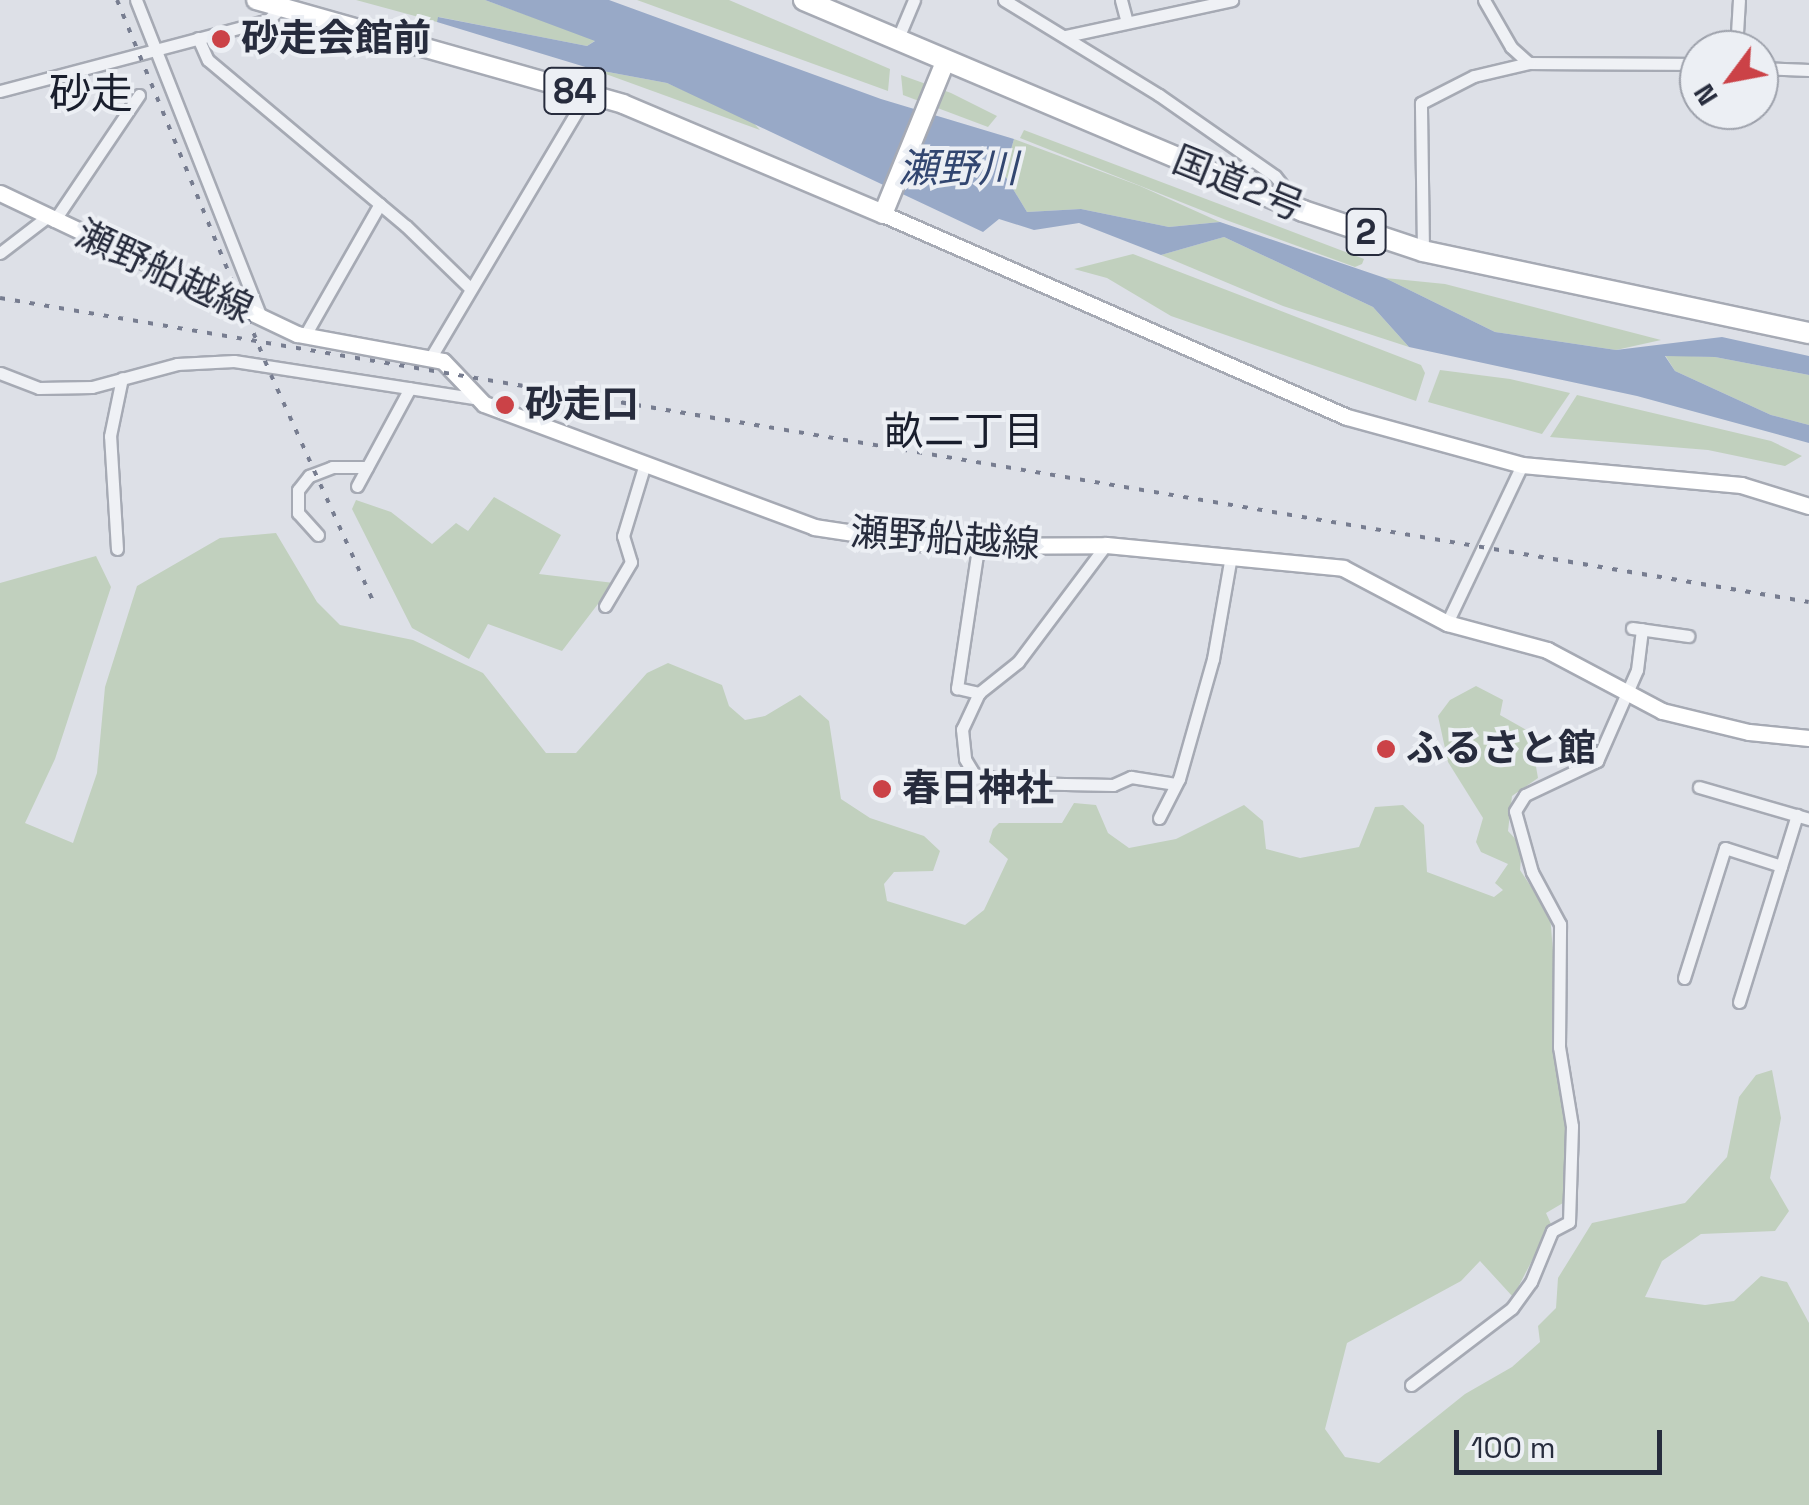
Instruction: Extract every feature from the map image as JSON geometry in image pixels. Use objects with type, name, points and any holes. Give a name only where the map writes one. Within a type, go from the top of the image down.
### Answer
[{"type":"highway","name":"国道2号","points":[[804,0],[1302,211],[1423,251],[1809,332]]},
{"type":"main road","name":"84","points":[[256,0],[587,94],[704,135],[885,209]]},
{"type":"main road","points":[[946,60],[885,209],[1286,395],[1522,465],[1741,485],[1809,506]]},
{"type":"main road","name":"瀬野船越線","points":[[0,194],[304,337],[444,360],[472,398],[644,467],[814,527],[978,548],[1106,546],[1231,556],[1363,573],[1447,624],[1547,650],[1678,716],[1809,738]]},
{"type":"street","points":[[136,0],[261,317]]},
{"type":"street","points":[[898,38],[914,0]]},
{"type":"street","points":[[1004,0],[1066,36],[1275,176],[1302,211]]},
{"type":"street","points":[[1121,0],[1127,22]]},
{"type":"street","points":[[1066,36],[1232,0]]},
{"type":"street","points":[[1484,0],[1510,48],[1528,63]]},
{"type":"street","points":[[1737,30],[1739,0]]},
{"type":"street","points":[[0,92],[268,20],[280,8]]},
{"type":"street","points":[[198,38],[208,60],[380,204],[470,288]]},
{"type":"street","points":[[1423,251],[1421,103],[1474,76],[1528,63],[1679,64]]},
{"type":"street","points":[[1779,69],[1809,70]]},
{"type":"street","points":[[431,356],[587,94]]},
{"type":"street","points":[[0,253],[50,219],[139,95]]},
{"type":"street","points":[[304,337],[380,204]]},
{"type":"street","points":[[0,373],[38,388],[92,387],[176,364],[234,361],[472,398]]},
{"type":"street","points":[[117,549],[110,436],[122,378]]},
{"type":"street","points":[[357,486],[410,388]]},
{"type":"street","points":[[1447,624],[1522,465]]},
{"type":"street","points":[[318,536],[298,513],[298,490],[309,476],[332,468],[367,466]]},
{"type":"street","points":[[605,606],[631,562],[622,536],[644,467]]},
{"type":"street","points":[[1106,546],[1018,662],[979,694],[962,729],[964,759],[974,774],[1018,783],[1113,785],[1131,777],[1175,784]]},
{"type":"street","points":[[978,548],[958,688],[979,694]]},
{"type":"street","points":[[1160,818],[1175,784],[1214,659],[1231,556]]},
{"type":"street","points":[[1412,1385],[1512,1308],[1531,1282],[1552,1231],[1569,1222],[1572,1126],[1559,1047],[1560,924],[1532,872],[1515,811],[1526,795],[1592,768],[1637,670],[1637,628],[1688,636]]},
{"type":"street","points":[[1699,787],[1803,817],[1781,866],[1738,1002]]},
{"type":"street","points":[[1684,978],[1725,848],[1781,866]]},
{"type":"green space","points":[[356,0],[485,0],[596,40],[587,46],[439,17],[437,22]]},
{"type":"green space","points":[[637,0],[729,0],[890,69],[888,91]]},
{"type":"green space","points":[[592,69],[667,83],[750,119],[760,130]]},
{"type":"green space","points":[[901,75],[951,93],[997,116],[988,127],[903,95]]},
{"type":"green space","points":[[1024,130],[1364,259],[1355,267],[1226,220],[1020,138]]},
{"type":"green space","points":[[1014,139],[1140,186],[1220,222],[1169,227],[1081,209],[1027,212],[1004,174]]},
{"type":"green space","points":[[1224,237],[1373,307],[1409,347],[1283,306],[1161,255]]},
{"type":"green space","points":[[1133,254],[1421,365],[1425,373],[1416,401],[1171,316],[1107,278],[1074,269]]},
{"type":"green space","points":[[1385,278],[1445,284],[1661,340],[1616,350],[1495,332]]},
{"type":"green space","points":[[1665,355],[1715,357],[1809,375],[1809,425],[1771,415],[1675,371]]},
{"type":"green space","points":[[1440,370],[1510,379],[1570,393],[1542,434],[1428,402]]},
{"type":"green space","points":[[1577,395],[1771,441],[1802,456],[1785,466],[1708,450],[1550,437]]},
{"type":"green space","points":[[494,497],[561,535],[539,574],[614,583],[562,651],[488,624],[469,659],[412,628],[352,509],[356,500],[391,512],[432,544],[456,523],[468,531]]},
{"type":"green space","points":[[276,533],[317,602],[340,625],[413,640],[483,673],[546,753],[576,753],[647,673],[668,663],[722,685],[729,706],[745,720],[765,716],[800,695],[829,721],[841,799],[870,818],[924,836],[940,851],[933,871],[894,872],[884,884],[887,901],[965,925],[984,910],[1008,859],[989,842],[993,829],[999,823],[1062,823],[1074,803],[1096,805],[1108,833],[1129,848],[1176,839],[1244,805],[1263,821],[1266,849],[1300,858],[1359,847],[1375,807],[1403,805],[1424,825],[1427,872],[1494,897],[1503,890],[1495,883],[1508,864],[1481,852],[1476,842],[1483,818],[1448,762],[1438,716],[1450,700],[1476,686],[1503,700],[1500,715],[1530,732],[1538,778],[1512,796],[1508,831],[1522,846],[1520,870],[1550,915],[1568,1132],[1563,1203],[1546,1213],[1551,1224],[1513,1297],[1480,1261],[1461,1281],[1347,1343],[1325,1429],[1345,1457],[1379,1463],[1465,1394],[1512,1367],[1540,1342],[1538,1326],[1556,1308],[1558,1278],[1592,1223],[1685,1203],[1727,1157],[1739,1097],[1756,1075],[1772,1070],[1781,1118],[1770,1178],[1789,1211],[1775,1231],[1701,1234],[1662,1261],[1645,1297],[1705,1305],[1734,1301],[1761,1276],[1787,1282],[1809,1323],[1809,1505],[0,1505],[0,583],[96,556],[111,587],[55,759],[25,823],[73,843],[97,773],[105,687],[137,586],[220,538]]},
{"type":"water","name":"瀬野川","points":[[485,0],[609,0],[881,99],[1014,139],[1004,174],[1027,212],[1081,209],[1169,227],[1220,222],[1385,278],[1495,332],[1616,350],[1722,337],[1809,356],[1809,375],[1715,357],[1665,356],[1675,371],[1771,415],[1809,425],[1809,443],[1637,396],[1409,347],[1373,307],[1224,237],[1161,255],[1079,223],[1034,230],[999,219],[983,232],[667,83],[592,69],[437,22],[438,17],[587,46],[595,41]]},
{"type":"railway","points":[[117,0],[271,375],[373,601]]},
{"type":"railway","points":[[0,298],[1809,602]]},
{"type":"place","name":"砂走会館前","points":[[221,39]]},
{"type":"place","name":"砂走口","points":[[505,405]]},
{"type":"place","name":"ふるさと館","points":[[1386,749]]},
{"type":"place","name":"春日神社","points":[[882,789]]},
{"type":"district","name":"砂走","points":[[91,94]]},
{"type":"district","name":"畝二丁目","points":[[964,432]]}]
